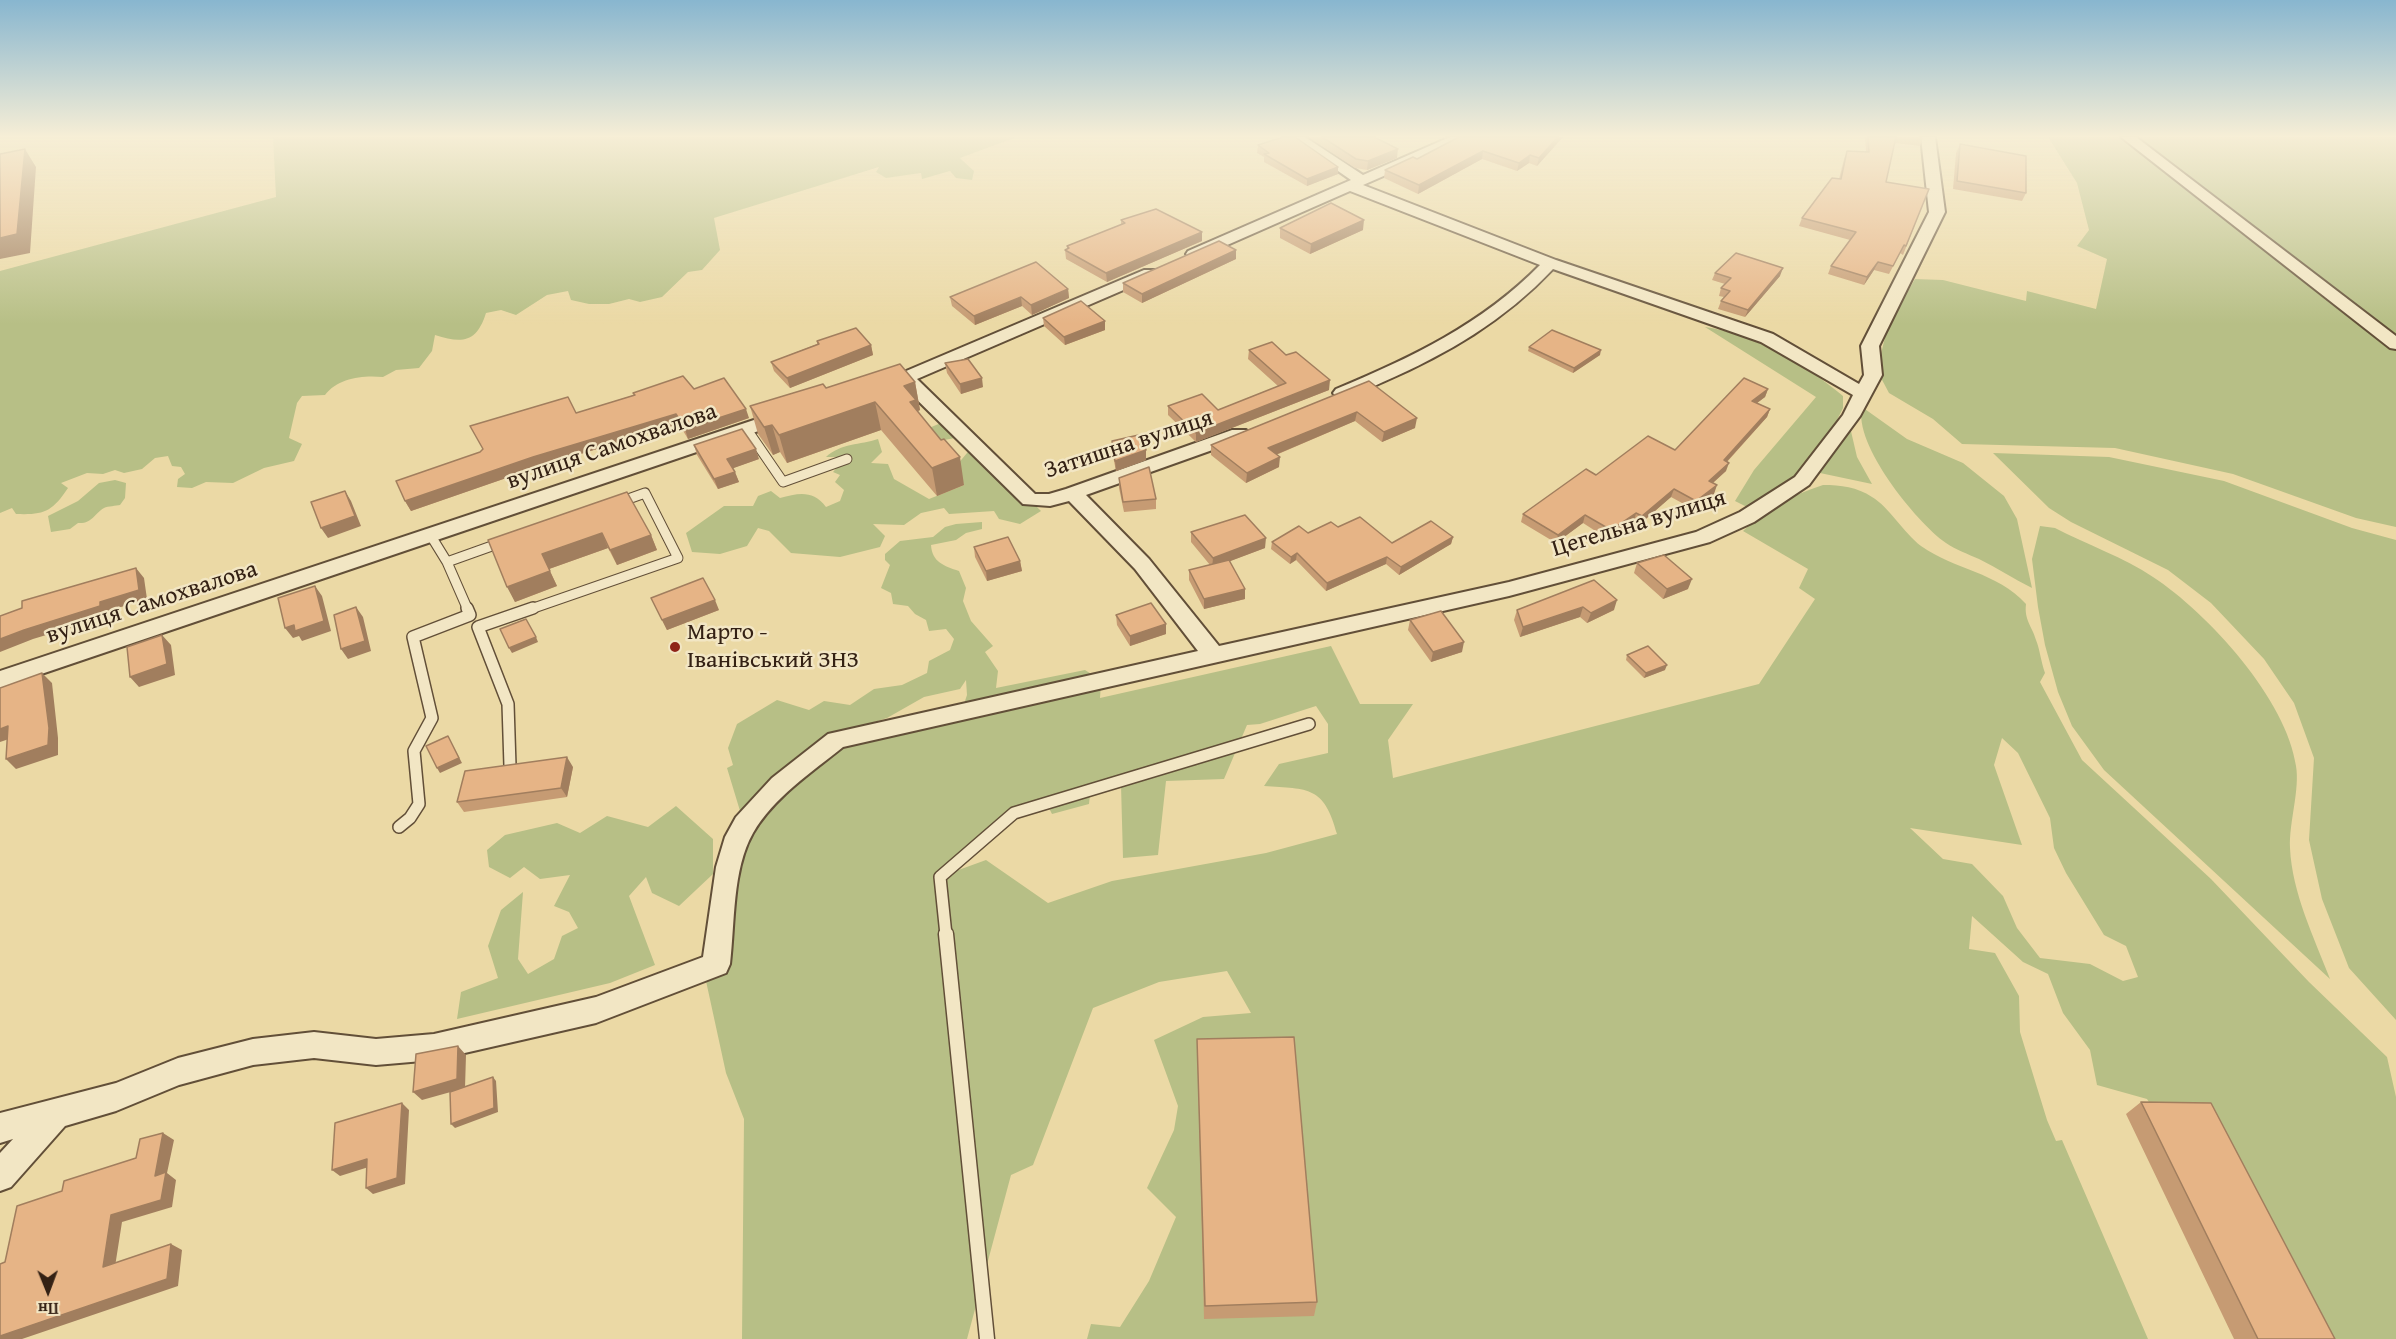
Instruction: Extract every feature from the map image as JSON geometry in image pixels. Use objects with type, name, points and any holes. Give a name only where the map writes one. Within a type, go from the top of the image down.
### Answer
[{"type":"street","points":[[859,392],[905,378],[1319,199]]},
{"type":"street","points":[[1397,199],[1550,263],[1767,338],[1862,393]]},
{"type":"street","name":"Цегельна вулиця","points":[[56,1114],[116,1097],[178,1072],[253,1052],[314,1044],[375,1052],[434,1047],[596,1010],[716,964],[726,885],[738,836],[767,797],[836,740],[1509,590],[1703,537],[1748,517],[1802,481],[1851,416],[1874,375],[1870,346],[1937,212],[1935,199]]},
{"type":"street","points":[[2209,199],[2396,344]]},
{"type":"street","points":[[1324,400],[1457,341],[1505,308],[1530,286],[1550,263]]},
{"type":"street","name":"Затишна вулиця","points":[[905,378],[1030,500],[1050,500],[1073,494],[1259,426]]},
{"type":"street","name":"вулиця Самохвалова","points":[[0,680],[803,410]]},
{"type":"street","points":[[1073,494],[1142,564],[1214,656]]},
{"type":"street","points":[[0,1128],[56,1114]]},
{"type":"street","points":[[0,1176],[56,1114]]},
{"type":"lane","points":[[746,428],[783,482],[847,459]]},
{"type":"lane","points":[[510,766],[508,704],[478,627],[678,558],[645,493],[601,508]]},
{"type":"lane","points":[[399,826],[410,818],[419,804],[414,751],[432,718],[413,638],[470,615],[447,562],[431,536]]},
{"type":"lane","points":[[447,562],[513,539]]},
{"type":"lane","points":[[987,1339],[940,877],[1014,813],[1309,724]]},
{"type":"green space","points":[[267,199],[774,199],[714,218],[720,250],[702,270],[688,272],[662,297],[640,302],[629,299],[609,304],[589,304],[571,300],[568,291],[547,295],[516,315],[501,310],[486,313],[478,330],[468,338],[461,340],[435,335],[432,351],[419,368],[396,370],[383,377],[351,379],[330,389],[325,395],[302,396],[297,403],[289,438],[302,444],[294,461],[264,468],[233,483],[206,482],[192,488],[177,487],[178,479],[185,474],[181,467],[172,466],[168,456],[155,458],[142,469],[124,473],[115,470],[103,474],[87,473],[61,483],[68,488],[57,502],[41,513],[34,514],[16,514],[12,508],[0,513],[0,271]]},
{"type":"green space","points":[[2081,199],[2200,199],[2320,295],[2396,351],[2396,527],[2356,518],[2233,474],[2115,448],[1962,444],[1933,419],[1889,393],[1880,376],[1880,358],[1888,325],[1915,279],[1943,280],[2026,301],[2027,291],[2096,309],[2107,259],[2077,246],[2089,230]]},
{"type":"green space","points":[[2215,199],[2396,199],[2396,337]]},
{"type":"green space","points":[[1705,327],[1742,336],[1778,352],[1796,362],[1843,396],[1843,408],[1837,420],[1796,481],[1769,493],[1749,508],[1735,501],[1754,470],[1816,397]]},
{"type":"green space","points":[[1862,407],[1907,439],[1963,463],[2004,496],[2017,519],[2032,588],[1950,545],[1933,533],[1889,481],[1877,461],[1867,441],[1862,423]]},
{"type":"green space","points":[[948,420],[1041,511],[1020,524],[999,519],[994,511],[949,514],[944,508],[921,513],[904,525],[873,524],[885,536],[880,547],[840,557],[791,553],[769,531],[758,528],[747,546],[720,554],[692,552],[686,533],[724,506],[753,506],[758,496],[771,491],[780,498],[799,494],[811,495],[826,507],[840,501],[844,490],[835,482],[840,475],[833,472],[842,462],[837,457],[826,457],[838,449],[851,445],[878,439],[882,452],[871,463],[888,464],[894,479],[929,499],[964,485],[957,465],[972,447],[960,437],[939,441],[929,428]]},
{"type":"green space","points":[[1850,427],[1857,457],[1872,484],[1820,473]]},
{"type":"green space","points":[[1993,453],[2109,457],[2224,481],[2352,528],[2396,540],[2396,1020],[2349,968],[2322,899],[2309,840],[2314,758],[2294,703],[2264,659],[2211,603],[2168,570],[2071,522],[2049,508]]},
{"type":"green space","points":[[115,480],[126,483],[125,498],[120,505],[104,508],[90,520],[78,523],[70,529],[51,532],[48,516],[78,501],[99,483]]},
{"type":"green space","points":[[1823,485],[1836,485],[1849,487],[1866,494],[1878,501],[1921,546],[2015,593],[2026,604],[2027,619],[2045,673],[2040,682],[2082,760],[2211,879],[2309,982],[2387,1057],[2396,1097],[2396,1339],[2310,1339],[2192,1109],[2152,1107],[2147,1099],[2097,1085],[2090,1050],[2063,1013],[2048,974],[2023,962],[1972,916],[1969,949],[1995,953],[2019,996],[2020,1032],[2047,1120],[2056,1141],[2062,1140],[2148,1339],[1087,1339],[1091,1324],[1120,1327],[1149,1281],[1176,1217],[1147,1188],[1174,1130],[1178,1106],[1154,1040],[1203,1017],[1251,1013],[1227,971],[1159,982],[1093,1008],[1033,1165],[1011,1175],[967,1339],[742,1339],[744,1119],[726,1073],[706,981],[728,916],[744,824],[727,768],[733,765],[728,748],[737,724],[777,700],[809,710],[824,701],[850,705],[874,689],[902,685],[927,673],[929,661],[950,650],[954,639],[946,629],[929,631],[926,620],[915,614],[908,606],[893,604],[891,593],[881,588],[890,565],[885,560],[885,554],[900,541],[933,537],[945,527],[956,524],[982,522],[982,529],[966,533],[956,540],[931,545],[936,559],[959,571],[966,588],[963,601],[971,621],[993,646],[985,652],[998,671],[996,688],[1085,670],[1099,679],[961,713],[967,695],[966,680],[960,689],[924,697],[887,718],[846,731],[814,749],[874,732],[1101,684],[1100,698],[1331,646],[1360,704],[1413,704],[1388,740],[1393,778],[1759,684],[1815,599],[1799,588],[1808,569],[1743,531],[1771,509]],"holes":[[[1316,706],[1328,724],[1328,753],[1279,764],[1264,786],[1293,788],[1312,793],[1326,807],[1337,834],[1266,853],[1112,881],[1048,903],[986,860],[942,876],[1014,813],[1047,804],[1052,814],[1089,804],[1090,794],[1121,785],[1123,858],[1158,855],[1166,781],[1224,779],[1247,725],[1260,724]],[[2002,738],[2018,753],[2050,818],[2054,848],[2066,873],[2104,935],[2126,946],[2138,977],[2123,981],[2090,964],[2040,958],[2017,928],[2003,896],[1972,864],[1943,859],[1910,828],[2022,845],[1994,765]]]},
{"type":"green space","points":[[2040,526],[2055,528],[2118,557],[2142,570],[2175,593],[2220,635],[2261,687],[2278,714],[2290,740],[2297,775],[2290,838],[2292,865],[2299,898],[2330,979],[2104,770],[2072,726],[2058,692],[2045,645],[2038,607],[2032,559]]},
{"type":"green space","points":[[676,806],[713,839],[713,874],[679,906],[652,893],[646,877],[629,896],[655,965],[610,983],[457,1019],[461,992],[498,978],[488,946],[501,910],[523,892],[518,959],[528,974],[554,959],[562,936],[578,928],[569,912],[554,906],[570,875],[540,879],[524,867],[510,878],[489,867],[487,850],[505,835],[557,823],[580,833],[607,816],[648,827]]},
{"type":"building","points":[[0,199],[20,199],[17,234],[0,238]]},
{"type":"building","points":[[1816,199],[1925,199],[1906,246],[1904,245],[1893,266],[1878,262],[1867,277],[1831,266],[1856,232],[1802,218]]},
{"type":"building","points":[[1331,203],[1364,220],[1311,244],[1280,228]]},
{"type":"building","points":[[1156,209],[1202,232],[1106,273],[1065,250],[1069,248],[1067,246],[1125,223],[1121,220]]},
{"type":"building","points":[[1219,241],[1236,250],[1142,294],[1123,283]]},
{"type":"building","points":[[1736,253],[1783,268],[1748,310],[1721,301],[1730,291],[1721,288],[1731,278],[1715,273]]},
{"type":"building","points":[[1036,262],[1068,289],[1031,305],[1021,297],[974,316],[950,297]]},
{"type":"building","points":[[1081,301],[1105,321],[1064,337],[1043,318]]},
{"type":"building","points":[[856,328],[871,345],[787,378],[771,362],[819,344],[817,341]]},
{"type":"building","points":[[1552,330],[1601,350],[1574,368],[1529,347]]},
{"type":"building","points":[[1272,342],[1286,355],[1296,352],[1330,380],[1196,433],[1168,406],[1202,394],[1218,410],[1286,383],[1249,350]]},
{"type":"building","points":[[968,359],[982,378],[960,384],[945,363]]},
{"type":"building","points":[[900,364],[915,382],[904,386],[916,400],[910,402],[941,440],[944,439],[960,457],[932,468],[875,402],[779,435],[772,425],[764,427],[750,406],[823,384],[826,388]]},
{"type":"building","points":[[683,376],[694,389],[724,378],[746,409],[685,429],[676,414],[533,457],[405,501],[396,481],[480,452],[483,449],[470,426],[568,397],[576,413],[635,395],[633,393]]},
{"type":"building","points":[[1744,378],[1768,389],[1752,401],[1770,409],[1724,460],[1729,463],[1709,481],[1717,485],[1696,501],[1674,489],[1642,516],[1636,513],[1611,530],[1585,515],[1558,535],[1523,514],[1586,469],[1596,475],[1648,436],[1675,450]]},
{"type":"building","points":[[1369,381],[1417,418],[1384,432],[1357,412],[1268,448],[1280,457],[1247,473],[1211,445]]},
{"type":"building","points":[[742,429],[756,449],[727,459],[735,472],[714,479],[694,445]]},
{"type":"building","points":[[1143,434],[1146,450],[1115,461],[1112,441]]},
{"type":"building","points":[[1149,467],[1156,499],[1123,502],[1119,478]]},
{"type":"building","points":[[345,491],[355,516],[321,528],[311,502]]},
{"type":"building","points":[[627,492],[651,535],[610,550],[602,533],[542,554],[550,571],[507,587],[488,540]]},
{"type":"building","points":[[1245,515],[1266,538],[1213,558],[1191,532]]},
{"type":"building","points":[[1360,517],[1392,543],[1431,521],[1453,537],[1401,567],[1387,557],[1327,583],[1297,553],[1291,557],[1272,542],[1299,526],[1308,533],[1331,522],[1338,527]]},
{"type":"building","points":[[1008,537],[1020,561],[986,571],[974,547]]},
{"type":"building","points":[[1664,555],[1692,579],[1667,589],[1637,563]]},
{"type":"building","points":[[1229,560],[1245,589],[1204,599],[1189,570]]},
{"type":"building","points":[[136,568],[139,590],[100,602],[100,606],[0,639],[0,616],[22,608],[22,601]]},
{"type":"building","points":[[703,578],[715,600],[662,620],[651,598]]},
{"type":"building","points":[[1594,580],[1617,600],[1591,613],[1583,607],[1523,627],[1517,610]]},
{"type":"building","points":[[315,586],[324,621],[295,631],[294,625],[285,628],[278,598]]},
{"type":"building","points":[[1151,603],[1166,624],[1130,636],[1116,615]]},
{"type":"building","points":[[356,607],[365,641],[341,649],[334,615]]},
{"type":"building","points":[[1441,611],[1464,642],[1433,652],[1410,620]]},
{"type":"building","points":[[526,619],[536,637],[509,648],[500,629]]},
{"type":"building","points":[[162,635],[167,664],[130,677],[127,647]]},
{"type":"building","points":[[1648,646],[1667,665],[1646,673],[1627,655]]},
{"type":"building","points":[[42,673],[49,728],[48,745],[6,759],[8,726],[0,729],[0,688]]},
{"type":"building","points":[[448,736],[459,758],[437,768],[426,746]]},
{"type":"building","points":[[567,757],[561,788],[457,802],[465,771]]},
{"type":"building","points":[[1294,1037],[1317,1302],[1205,1306],[1197,1039]]},
{"type":"building","points":[[458,1046],[457,1079],[413,1092],[416,1054]]},
{"type":"building","points":[[493,1077],[494,1108],[451,1124],[450,1092]]},
{"type":"building","points":[[2141,1102],[2211,1103],[2335,1339],[2258,1339]]},
{"type":"building","points":[[402,1103],[397,1178],[366,1188],[367,1159],[332,1170],[335,1123]]},
{"type":"building","points":[[163,1133],[155,1176],[166,1172],[161,1200],[111,1215],[103,1267],[171,1244],[167,1279],[0,1336],[0,1264],[5,1262],[17,1206],[62,1191],[64,1181],[136,1158],[140,1139]]},
{"type":"place","name":"Марто - Іванівський ЗНЗ","points":[[675,647]]}]
